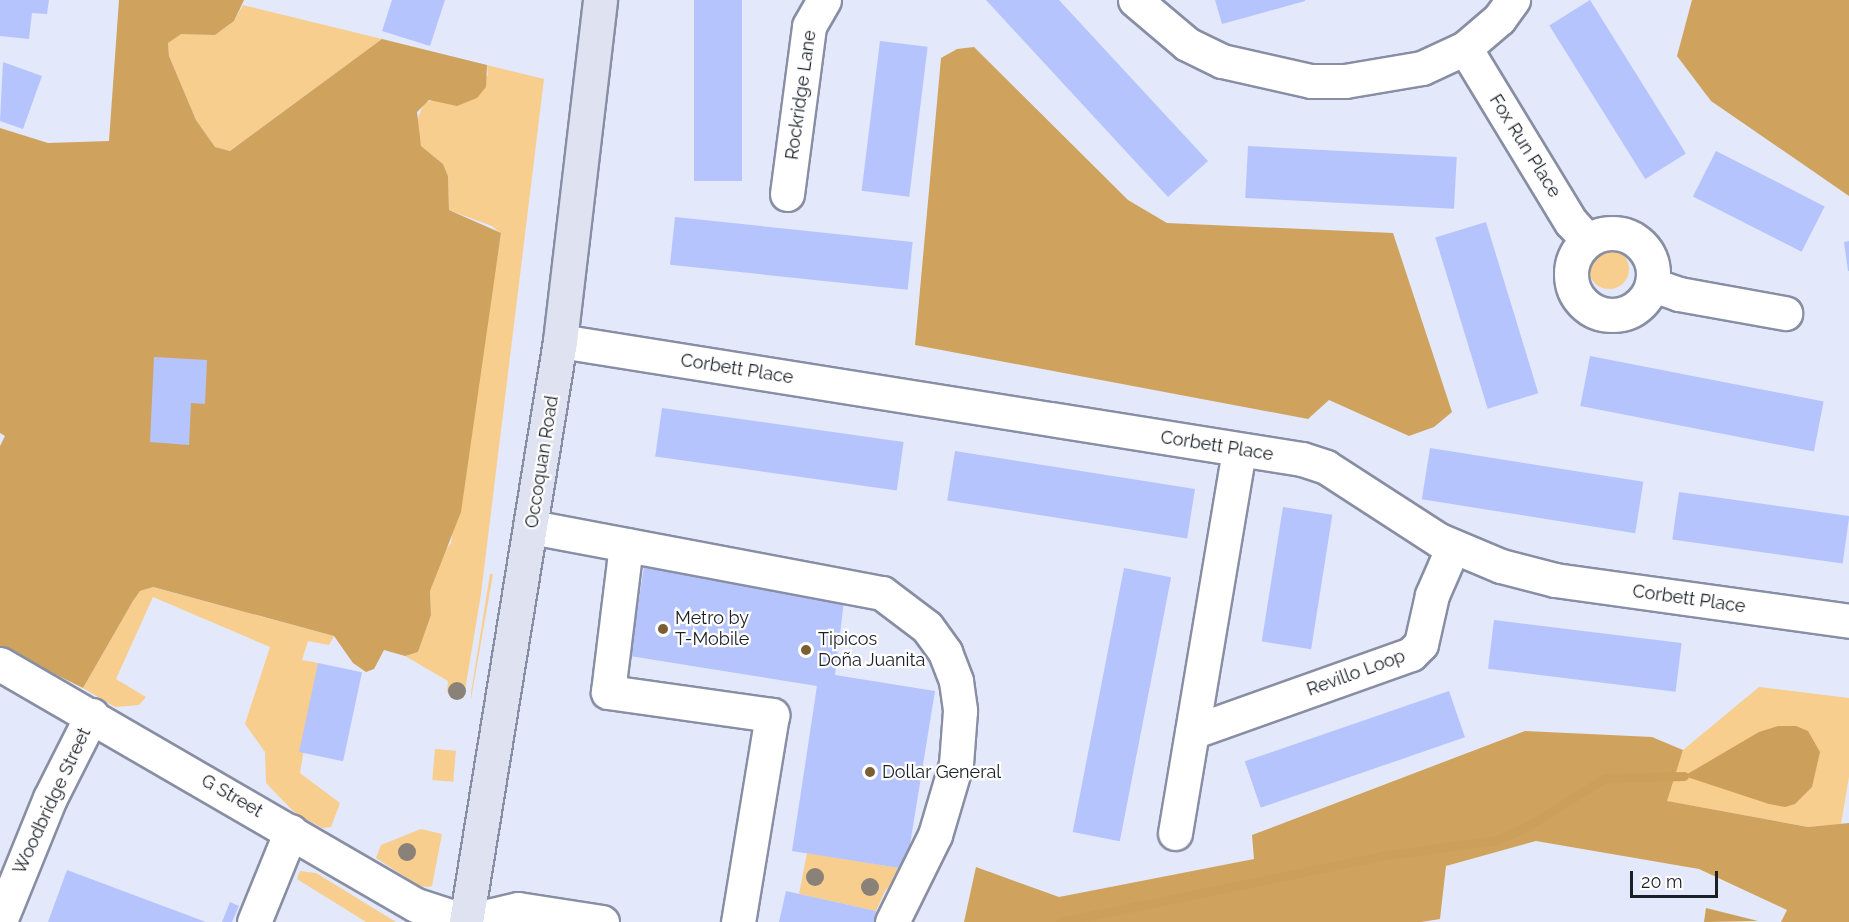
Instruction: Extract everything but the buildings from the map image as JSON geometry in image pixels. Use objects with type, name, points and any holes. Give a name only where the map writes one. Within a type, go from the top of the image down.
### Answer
[{"type":"main road","name":"Occoquan Road","points":[[467,922],[560,341],[600,0]]},
{"type":"street","name":"Rockridge Lane","points":[[787,194],[809,26],[824,0]]},
{"type":"street","points":[[1135,0],[1187,44],[1222,61],[1311,81],[1380,78],[1422,68],[1465,48],[1499,19],[1513,0]]},
{"type":"street","name":"Fox Run Place","points":[[1465,48],[1571,222],[1588,241]]},
{"type":"street","points":[[1614,233],[1631,237],[1650,257],[1653,285],[1644,301],[1618,316],[1604,315],[1587,307],[1577,296],[1571,273],[1578,251],[1588,241],[1614,233]]},
{"type":"street","points":[[1653,285],[1678,294],[1785,313]]},
{"type":"street","name":"Corbett Place","points":[[560,341],[1239,451],[1302,459],[1326,467],[1391,512],[1453,547],[1501,566],[1555,580],[1849,621]]},
{"type":"street","points":[[1175,833],[1239,451]]},
{"type":"street","points":[[532,527],[882,594],[904,606],[933,635],[956,681],[960,711],[956,764],[935,835],[892,922]]},
{"type":"street","points":[[626,545],[608,692],[772,715],[738,922]]},
{"type":"street","name":"Revillo Loop","points":[[1192,732],[1411,654],[1420,644],[1432,595],[1453,547]]},
{"type":"street","name":"G Street","points":[[0,664],[92,715],[416,905],[467,922]]},
{"type":"street","name":"Woodbridge Street","points":[[0,921],[50,798],[92,715]]},
{"type":"street","points":[[254,922],[291,831]]},
{"type":"street","points":[[467,922],[518,909],[602,922]]},
{"type":"shaded area","points":[[119,0],[244,0],[234,21],[215,35],[181,34],[168,43],[169,56],[196,120],[215,147],[230,151],[382,39],[487,65],[486,87],[477,98],[457,106],[429,100],[417,112],[421,146],[443,164],[448,176],[449,210],[501,233],[461,512],[430,591],[431,615],[418,652],[405,656],[384,650],[374,669],[366,672],[353,663],[334,636],[153,587],[140,591],[133,601],[83,688],[0,647],[0,446],[5,436],[0,433],[0,128],[48,143],[109,141]]},
{"type":"shaded area","points":[[1692,0],[1849,0],[1849,196],[1711,101],[1677,56]]},
{"type":"shaded area","points":[[243,5],[382,39],[230,151],[215,147],[196,120],[169,56],[168,43],[181,33],[215,35],[234,21]]},
{"type":"shaded area","points":[[974,47],[1128,200],[1167,223],[1393,233],[1452,412],[1434,427],[1409,436],[1329,400],[1308,419],[915,345],[941,58],[957,49]]},
{"type":"shaded area","points":[[487,65],[544,79],[481,594],[464,696],[447,692],[448,681],[405,656],[418,652],[431,615],[430,591],[443,553],[451,543],[501,234],[492,226],[449,210],[448,176],[443,164],[421,146],[416,123],[424,103],[437,99],[446,103],[488,75]]},
{"type":"shaded area","points":[[1609,249],[1623,255],[1629,269],[1623,283],[1609,289],[1595,283],[1589,269],[1595,255]]},
{"type":"shaded area","points":[[490,574],[493,574],[471,699],[471,693]]},
{"type":"shaded area","points":[[152,587],[334,636],[329,645],[308,641],[302,660],[318,663],[300,773],[340,803],[331,827],[322,828],[296,814],[266,783],[265,752],[245,724],[270,647],[153,597],[116,679],[146,697],[139,705],[115,707],[83,688],[133,601],[140,591]]},
{"type":"shaded area","points":[[1759,687],[1849,698],[1849,777],[1841,824],[1808,827],[1666,801],[1683,750]]},
{"type":"shaded area","points":[[1778,726],[1796,726],[1808,731],[1820,752],[1812,787],[1795,804],[1785,807],[1769,804],[1684,776],[1759,732]]},
{"type":"shaded area","points":[[1525,731],[1652,737],[1683,750],[1667,801],[1808,827],[1849,823],[1849,922],[1781,922],[1787,910],[1699,869],[1536,841],[1446,866],[1440,919],[1421,922],[964,922],[976,867],[1059,897],[1254,859],[1252,835]]},
{"type":"shaded area","points":[[435,749],[456,751],[453,782],[432,780]]},
{"type":"shaded area","points":[[421,829],[442,834],[432,886],[428,887],[419,886],[376,858],[381,845]]},
{"type":"shaded area","points":[[807,853],[906,869],[885,891],[876,911],[799,894]]},
{"type":"shaded area","points":[[300,871],[316,873],[396,922],[366,922],[297,879]]},
{"type":"shaded area","points":[[1706,908],[1758,921],[1704,922]]},
{"type":"waterway","points":[[1060,922],[1381,856],[1497,840],[1526,827],[1605,778],[1684,776]]},
{"type":"place","name":"Metro by T-Mobile","points":[[663,629]]},
{"type":"place","name":"Tipicos Doña Juanita","points":[[806,650]]},
{"type":"place","name":"Dollar General","points":[[870,772]]}]
